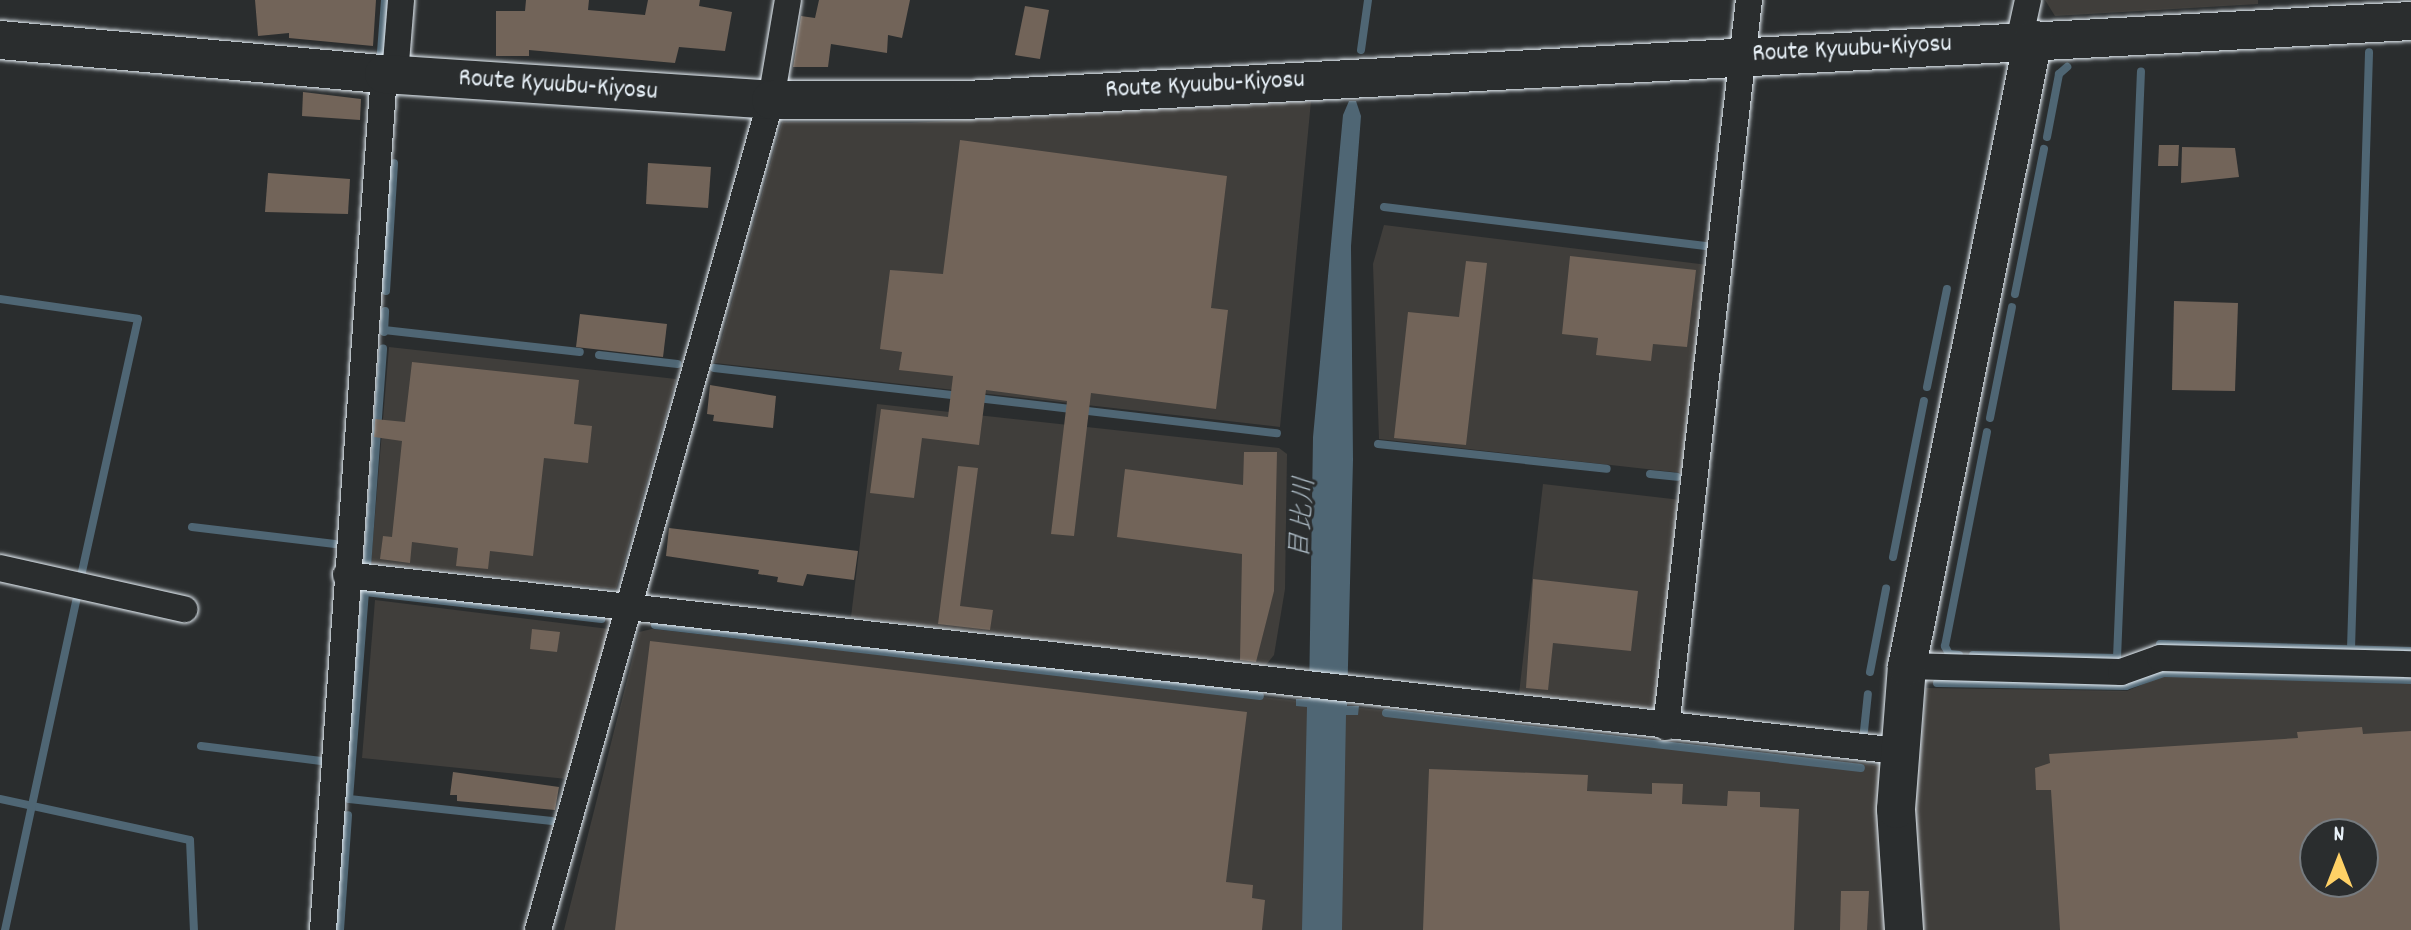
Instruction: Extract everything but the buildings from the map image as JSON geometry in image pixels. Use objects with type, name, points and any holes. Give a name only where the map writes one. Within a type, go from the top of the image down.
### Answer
[{"type":"main road","name":"Route Kyuubu-Kiyosu","points":[[0,40],[390,75],[771,100],[966,100],[2026,41],[2335,13],[2411,21]]},
{"type":"main road","points":[[1904,930],[1897,751],[1907,666],[2026,41]]},
{"type":"street","points":[[323,930],[346,575],[390,75],[401,0]]},
{"type":"street","points":[[538,930],[771,100],[788,0]]},
{"type":"street","points":[[1666,727],[1749,0]]},
{"type":"street","points":[[2026,41],[2028,0]]},
{"type":"street","points":[[0,568],[184,609]]},
{"type":"street","points":[[346,575],[1366,694],[1897,751]]},
{"type":"street","points":[[1907,666],[2121,672],[2160,658],[2411,664]]},
{"type":"shaded area","points":[[2045,0],[2258,0],[2258,4],[2055,16]]},
{"type":"shaded area","points":[[1311,101],[1280,427],[715,363],[782,122],[910,123]]},
{"type":"shaded area","points":[[1384,225],[1708,265],[1682,473],[1379,439],[1373,264]]},
{"type":"shaded area","points":[[389,347],[676,379],[616,589],[371,563]]},
{"type":"shaded area","points":[[877,404],[1279,448],[1287,454],[1285,589],[1274,655],[1265,666],[851,617]]},
{"type":"shaded area","points":[[1543,484],[1681,500],[1657,709],[1519,694]]},
{"type":"shaded area","points":[[375,600],[609,629],[567,779],[362,758]]},
{"type":"shaded area","points":[[652,629],[1919,770],[1926,688],[2127,691],[2163,676],[2411,684],[2411,930],[564,930],[639,632]]},
{"type":"water","points":[[1349,101],[1356,101],[1361,116],[1351,246],[1353,460],[1347,706],[1359,706],[1358,715],[1346,715],[1342,930],[1302,930],[1307,707],[1296,706],[1296,699],[1309,699],[1313,437],[1343,115]]},
{"type":"waterway","points":[[381,52],[385,0]]},
{"type":"waterway","name":"目比川","points":[[1361,50],[1368,0]]},
{"type":"waterway","points":[[2351,649],[2369,52]]},
{"type":"waterway","points":[[2047,137],[2059,74],[2067,67]]},
{"type":"waterway","points":[[1973,655],[2117,658],[2141,71]]},
{"type":"waterway","points":[[2015,294],[2044,149]]},
{"type":"waterway","points":[[386,291],[394,163]]},
{"type":"waterway","points":[[1384,207],[1708,246]]},
{"type":"waterway","points":[[1927,387],[1947,289]]},
{"type":"waterway","points":[[0,299],[138,319],[81,576]]},
{"type":"waterway","points":[[1990,418],[2012,307]]},
{"type":"waterway","points":[[384,332],[385,311]]},
{"type":"waterway","points":[[384,330],[580,352]]},
{"type":"waterway","points":[[367,567],[383,349]]},
{"type":"waterway","points":[[599,355],[677,364]]},
{"type":"waterway","points":[[714,368],[960,396]]},
{"type":"waterway","points":[[977,398],[1277,433]]},
{"type":"waterway","points":[[1893,557],[1924,401]]},
{"type":"waterway","points":[[1959,655],[1949,654],[1945,646],[1987,432]]},
{"type":"waterway","points":[[1378,444],[1607,469]]},
{"type":"waterway","points":[[1650,474],[1677,477]]},
{"type":"waterway","points":[[192,527],[335,544]]},
{"type":"waterway","points":[[1870,672],[1886,589]]},
{"type":"waterway","points":[[552,821],[349,799],[365,592],[601,619]]},
{"type":"waterway","points":[[5,930],[77,596]]},
{"type":"waterway","points":[[655,625],[1260,696]]},
{"type":"waterway","points":[[2160,644],[2411,651]]},
{"type":"waterway","points":[[1937,683],[2126,686],[2164,673],[2411,680]]},
{"type":"waterway","points":[[1864,731],[1868,694]]},
{"type":"waterway","points":[[1386,713],[1861,768]]},
{"type":"waterway","points":[[201,746],[321,761]]},
{"type":"waterway","points":[[0,799],[190,840],[194,930]]},
{"type":"waterway","points":[[340,930],[348,815]]}]
